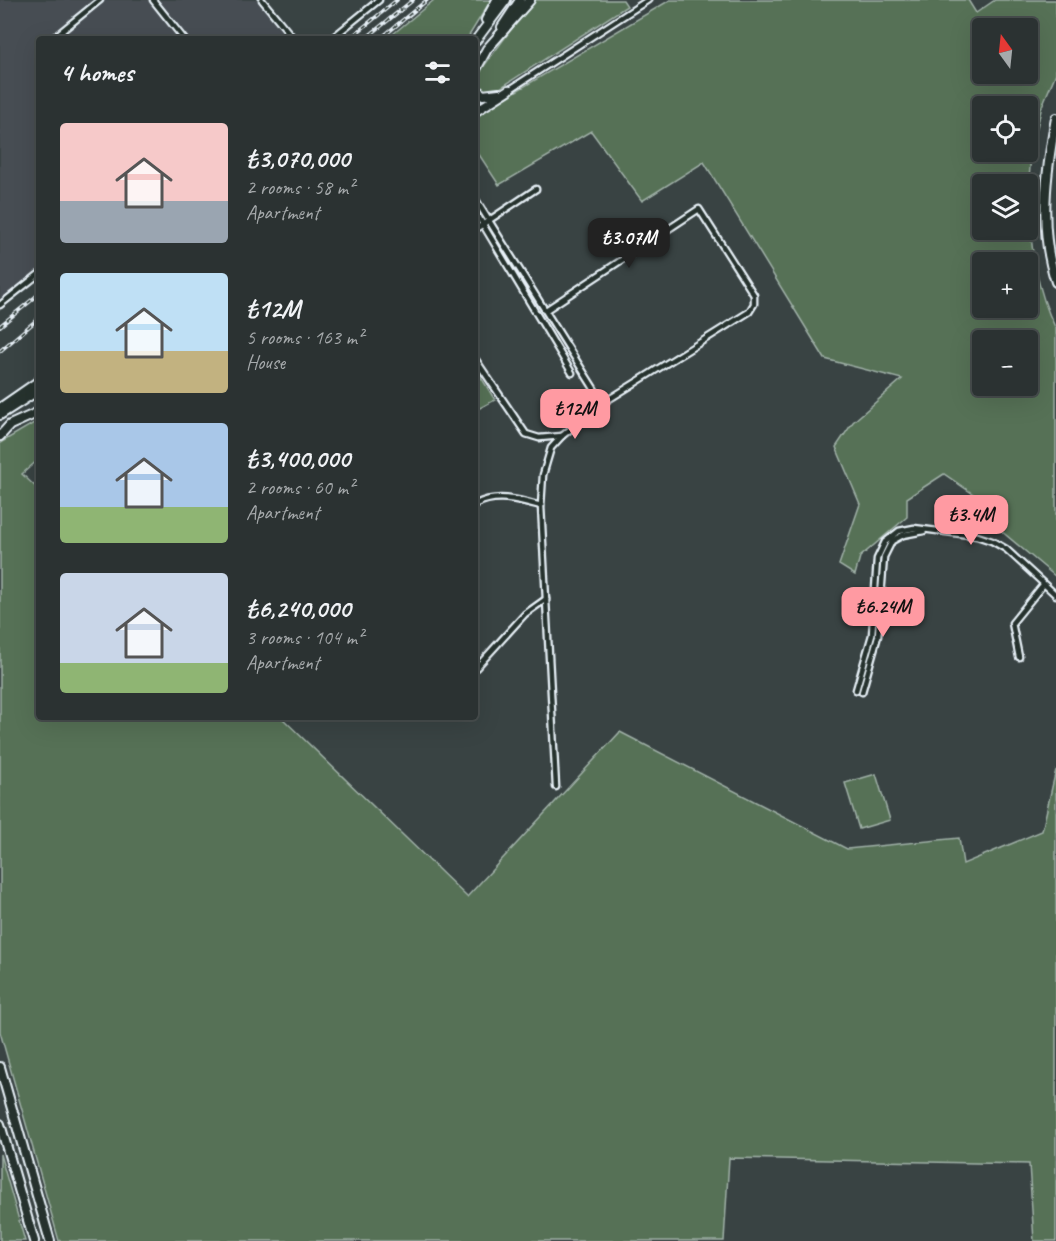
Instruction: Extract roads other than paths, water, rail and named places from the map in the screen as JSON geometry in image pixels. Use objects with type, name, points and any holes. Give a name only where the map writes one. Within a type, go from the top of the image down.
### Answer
[{"type":"main road","points":[[477,36],[497,0]]},
{"type":"main road","points":[[478,36],[506,0]]},
{"type":"main road","points":[[478,64],[519,0]]},
{"type":"main road","points":[[487,49],[530,0]]},
{"type":"main road","points":[[478,91],[483,95],[509,90]]},
{"type":"main road","points":[[478,110],[509,90]]},
{"type":"main road","points":[[1056,118],[1046,172],[1046,233],[1056,282]]},
{"type":"main road","points":[[0,408],[36,383]]},
{"type":"main road","points":[[0,415],[36,392]]},
{"type":"main road","points":[[0,432],[36,409]]},
{"type":"main road","points":[[0,436],[10,425],[36,413]]},
{"type":"main road","points":[[0,1067],[50,1241]]},
{"type":"main road","points":[[0,1124],[34,1241]]},
{"type":"street","points":[[56,36],[100,0]]},
{"type":"street","points":[[153,0],[182,36]]},
{"type":"street","points":[[262,0],[292,36]]},
{"type":"street","points":[[335,36],[379,0]]},
{"type":"street","points":[[509,90],[648,0]]},
{"type":"street","points":[[478,228],[536,189]]},
{"type":"street","points":[[478,203],[603,403]]},
{"type":"street","points":[[546,310],[699,209],[754,295],[754,304],[749,312],[603,403],[562,436],[551,448],[543,475],[542,506],[556,788]]},
{"type":"street","points":[[478,218],[485,215]]},
{"type":"street","points":[[478,220],[483,224],[572,373]]},
{"type":"street","points":[[0,304],[36,276]]},
{"type":"street","points":[[478,363],[526,434],[539,438],[562,436]]},
{"type":"street","points":[[478,503],[491,497],[513,499],[542,506]]},
{"type":"street","points":[[859,691],[872,635],[874,580],[881,549],[891,536],[899,531],[914,528],[992,540],[1006,549],[1056,595]]},
{"type":"street","points":[[1019,657],[1012,623],[1043,585]]},
{"type":"street","points":[[478,666],[525,614],[546,599]]},
{"type":"railway","points":[[353,36],[397,0]]},
{"type":"railway","points":[[369,36],[413,0]]},
{"type":"railway","points":[[384,36],[427,0]]},
{"type":"railway","points":[[0,326],[36,296]]},
{"type":"railway","points":[[0,351],[36,321]]}]
